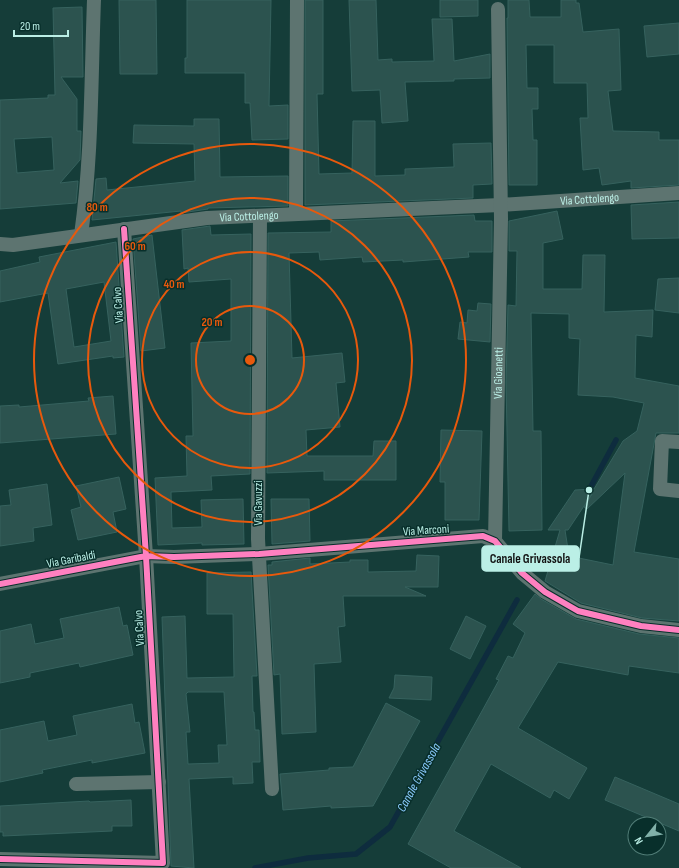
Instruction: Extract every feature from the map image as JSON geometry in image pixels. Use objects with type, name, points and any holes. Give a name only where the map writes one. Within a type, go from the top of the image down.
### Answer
[{"type":"street","points":[[81,235],[86,200],[90,148],[94,0]]},
{"type":"street","points":[[296,213],[297,0]]},
{"type":"street","points":[[498,9],[500,205]]},
{"type":"street","name":"Via Cottolengo","points":[[0,244],[13,245],[207,218],[500,205],[679,193]]},
{"type":"street","name":"Via Gioanetti","points":[[495,541],[500,205]]},
{"type":"street","name":"Via Gavuzzi","points":[[260,216],[258,523],[272,789]]},
{"type":"street","name":"Via Calvo","points":[[0,859],[163,863],[146,556],[124,230]]},
{"type":"street","points":[[679,442],[662,441],[660,489],[679,491]]},
{"type":"street","name":"Via Marconi","points":[[146,556],[174,557],[259,554],[483,536],[495,541]]},
{"type":"street","points":[[495,541],[522,573],[544,592],[578,611],[641,626],[679,630]]},
{"type":"street","name":"Via Garibaldi","points":[[0,584],[146,556]]},
{"type":"street","points":[[76,784],[159,782]]},
{"type":"building","points":[[119,0],[156,0],[157,74],[120,74]]},
{"type":"building","points":[[187,0],[271,0],[269,106],[288,105],[288,139],[252,140],[250,103],[245,103],[245,73],[185,73],[185,58],[187,58]]},
{"type":"building","points":[[305,0],[323,0],[323,94],[317,94],[319,174],[352,173],[353,121],[375,121],[375,176],[405,175],[405,169],[454,167],[453,144],[491,143],[492,184],[473,185],[473,198],[305,205]]},
{"type":"building","points":[[349,0],[376,0],[378,60],[392,59],[392,62],[434,61],[432,19],[452,19],[454,61],[490,54],[490,78],[454,79],[454,81],[405,82],[408,121],[382,123],[380,90],[352,91]]},
{"type":"building","points":[[440,0],[478,0],[478,16],[440,17]]},
{"type":"building","points":[[508,0],[529,0],[530,17],[561,17],[561,0],[576,0],[576,3],[579,3],[583,32],[619,29],[621,90],[608,91],[613,131],[659,132],[659,140],[679,140],[679,185],[631,188],[631,181],[602,185],[599,168],[583,170],[580,118],[588,118],[587,83],[554,83],[554,45],[526,45],[527,88],[538,88],[538,109],[532,109],[533,140],[537,140],[537,185],[509,185]]},
{"type":"building","points":[[82,7],[83,77],[61,77],[77,99],[77,131],[81,131],[80,160],[60,183],[78,181],[76,203],[0,209],[0,100],[48,98],[48,95],[55,95],[53,8]],"holes":[[[52,137],[54,170],[17,173],[14,139]]]},
{"type":"building","points":[[679,23],[679,54],[647,57],[644,26]]},
{"type":"building","points":[[194,119],[219,119],[220,177],[288,176],[288,206],[208,208],[181,213],[181,211],[92,220],[96,179],[106,178],[107,190],[195,181],[194,144],[133,143],[134,125],[194,126]]},
{"type":"building","points":[[679,202],[679,238],[632,239],[631,205]]},
{"type":"building","points":[[557,211],[563,239],[543,243],[543,289],[582,289],[583,255],[605,255],[604,312],[653,310],[652,337],[636,335],[635,378],[679,386],[679,433],[656,433],[634,552],[679,559],[679,621],[642,618],[581,603],[545,581],[560,530],[548,530],[575,490],[594,489],[623,441],[637,431],[644,403],[613,397],[578,395],[580,339],[569,338],[569,314],[531,313],[533,431],[541,431],[542,530],[509,531],[506,382],[508,305],[516,306],[517,251],[509,251],[509,221]],"holes":[[[625,473],[613,565],[569,556],[565,530],[568,530],[592,494],[584,507],[587,509]]]},
{"type":"building","points":[[474,215],[475,221],[492,221],[492,252],[468,252],[469,257],[403,262],[403,260],[363,262],[362,257],[320,260],[319,252],[289,253],[292,358],[342,353],[345,382],[336,383],[340,427],[306,430],[307,456],[373,456],[374,441],[396,441],[396,480],[324,480],[324,471],[267,473],[268,233],[331,232],[331,221]]},
{"type":"building","points":[[210,226],[211,235],[251,234],[250,474],[211,476],[212,490],[171,492],[172,528],[202,527],[201,500],[243,499],[244,544],[202,545],[202,543],[158,545],[155,478],[187,476],[186,436],[193,436],[191,343],[231,341],[231,279],[189,282],[188,268],[184,269],[182,230]]},
{"type":"building","points":[[152,235],[165,348],[141,351],[133,239]]},
{"type":"building","points":[[116,242],[124,357],[113,358],[113,356],[58,364],[48,293],[0,302],[0,271],[40,262],[39,257]],"holes":[[[104,282],[111,341],[74,347],[66,289]]]},
{"type":"building","points":[[679,278],[679,313],[655,310],[658,279]]},
{"type":"building","points":[[478,303],[491,304],[490,342],[458,339],[460,322],[467,323],[468,310],[477,311]]},
{"type":"building","points":[[113,396],[116,434],[0,443],[0,406],[19,405],[19,407],[89,401],[88,398]]},
{"type":"building","points":[[441,430],[482,431],[479,520],[445,520],[445,482],[440,482]]},
{"type":"building","points":[[119,477],[126,509],[113,512],[117,532],[78,540],[71,510],[81,507],[76,486]]},
{"type":"building","points":[[47,484],[52,525],[33,528],[34,541],[0,546],[0,506],[11,505],[9,490]]},
{"type":"building","points":[[271,499],[309,499],[310,541],[272,544]]},
{"type":"building","points":[[417,555],[439,556],[438,587],[405,587],[426,596],[343,596],[345,626],[338,627],[341,662],[314,664],[316,732],[282,734],[280,674],[274,675],[268,565],[272,565],[272,562],[310,558],[310,564],[350,562],[350,560],[368,560],[368,572],[416,571]]},
{"type":"building","points":[[251,572],[257,676],[252,676],[253,712],[255,730],[259,730],[260,762],[252,762],[253,783],[233,784],[233,777],[189,779],[194,868],[171,866],[162,617],[185,616],[187,678],[234,677],[233,614],[207,614],[207,573]],"holes":[[[188,692],[224,692],[227,745],[218,745],[219,763],[188,764],[186,732],[190,732],[186,694]]]},
{"type":"building","points":[[535,594],[576,619],[639,634],[679,638],[679,673],[629,666],[628,675],[558,662],[518,728],[587,768],[569,799],[554,790],[550,798],[491,764],[454,831],[521,868],[451,868],[408,844],[499,680],[496,679],[508,656],[513,658],[525,633],[513,624]]},
{"type":"building","points":[[119,607],[123,626],[127,625],[133,655],[80,667],[79,663],[30,673],[30,677],[0,683],[0,631],[31,624],[35,644],[64,638],[60,619]]},
{"type":"building","points":[[466,616],[486,626],[470,659],[450,649]]},
{"type":"building","points":[[395,675],[432,677],[431,700],[389,698],[394,688]]},
{"type":"building","points":[[386,703],[420,721],[373,806],[331,808],[331,806],[283,810],[280,774],[329,770],[329,768],[353,767]]},
{"type":"building","points":[[132,704],[135,723],[139,722],[145,753],[92,763],[92,760],[42,770],[43,773],[0,782],[0,730],[44,721],[48,741],[77,735],[73,716]]},
{"type":"building","points":[[615,777],[679,804],[679,831],[667,826],[667,816],[643,816],[605,800]]},
{"type":"building","points":[[131,800],[132,826],[112,826],[112,831],[3,836],[3,832],[0,832],[0,806]]},
{"type":"waterway","name":"Canale Grivassola","points":[[589,490],[616,440]]},
{"type":"waterway","name":"Canale Grivassola","points":[[255,868],[308,858],[356,854],[390,827],[517,600]]},
{"type":"cycle path","points":[[0,859],[163,863],[146,556],[124,229]]},
{"type":"cycle path","points":[[0,584],[146,556],[174,557],[259,554],[483,536],[495,541],[522,573],[545,592],[578,611],[641,626],[679,630]]},
{"type":"place","name":"Canale Grivassola","points":[[589,490]]}]
